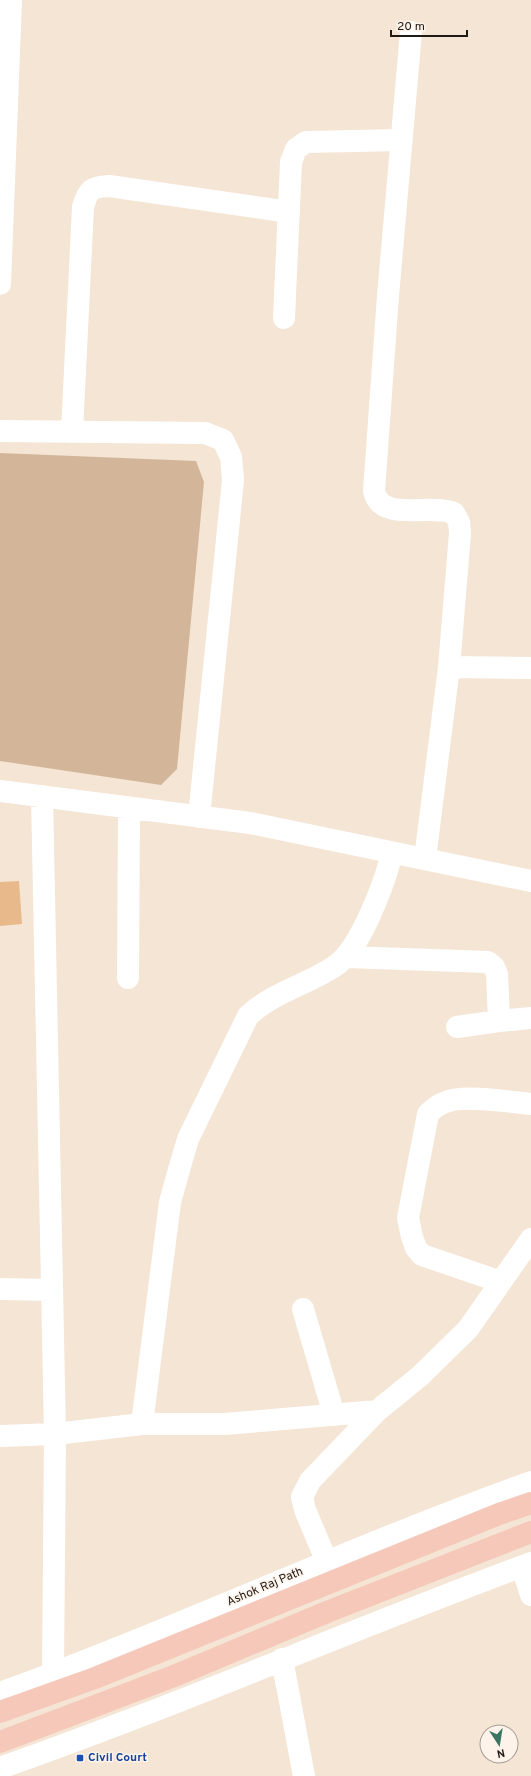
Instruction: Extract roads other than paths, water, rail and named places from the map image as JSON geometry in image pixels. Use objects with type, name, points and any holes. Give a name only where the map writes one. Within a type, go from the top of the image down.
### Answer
[{"type":"main road","name":"Ashok Raj Path","points":[[0,1712],[95,1678],[485,1520],[531,1503]]},
{"type":"main road","points":[[0,1742],[174,1676],[328,1612],[531,1532]]},
{"type":"street","points":[[0,284],[11,0]]},
{"type":"street","points":[[411,32],[400,140],[374,491],[376,500],[382,506],[394,510],[444,509],[454,513],[459,522],[459,541],[449,667],[425,859]]},
{"type":"street","points":[[284,318],[291,162],[296,149],[306,142],[400,140]]},
{"type":"street","points":[[72,432],[83,207],[87,194],[96,187],[109,186],[289,212]]},
{"type":"street","points":[[0,431],[205,433],[223,440],[231,457],[233,480],[199,816]]},
{"type":"street","points":[[449,667],[531,668]]},
{"type":"street","points":[[0,791],[250,823],[531,881]]},
{"type":"street","points":[[42,796],[55,1434],[53,1673]]},
{"type":"street","points":[[128,978],[129,808]]},
{"type":"street","points":[[142,1424],[170,1202],[188,1139],[248,1016],[258,1006],[336,966],[347,957],[354,948],[381,891],[392,852]]},
{"type":"street","points":[[347,957],[488,962],[494,967],[497,974],[499,1021]]},
{"type":"street","points":[[457,1027],[531,1018]]},
{"type":"street","points":[[501,1282],[422,1255],[416,1248],[408,1218],[428,1114],[447,1101],[466,1099],[531,1104]]},
{"type":"street","points":[[327,1562],[305,1510],[302,1497],[310,1480],[377,1411],[444,1354],[468,1329],[531,1239]]},
{"type":"street","points":[[0,1289],[52,1290]]},
{"type":"street","points":[[303,1309],[334,1414]]},
{"type":"street","points":[[0,1436],[55,1434],[142,1424],[225,1424],[377,1411]]},
{"type":"street","name":"Ashok Raj Path","points":[[0,1693],[131,1644],[327,1562],[531,1482]]},
{"type":"street","points":[[0,1768],[162,1709],[282,1660],[526,1565],[531,1596]]},
{"type":"street","points":[[282,1660],[304,1776]]},
{"type":"place","name":"Civil Court","points":[[80,1758]]}]
